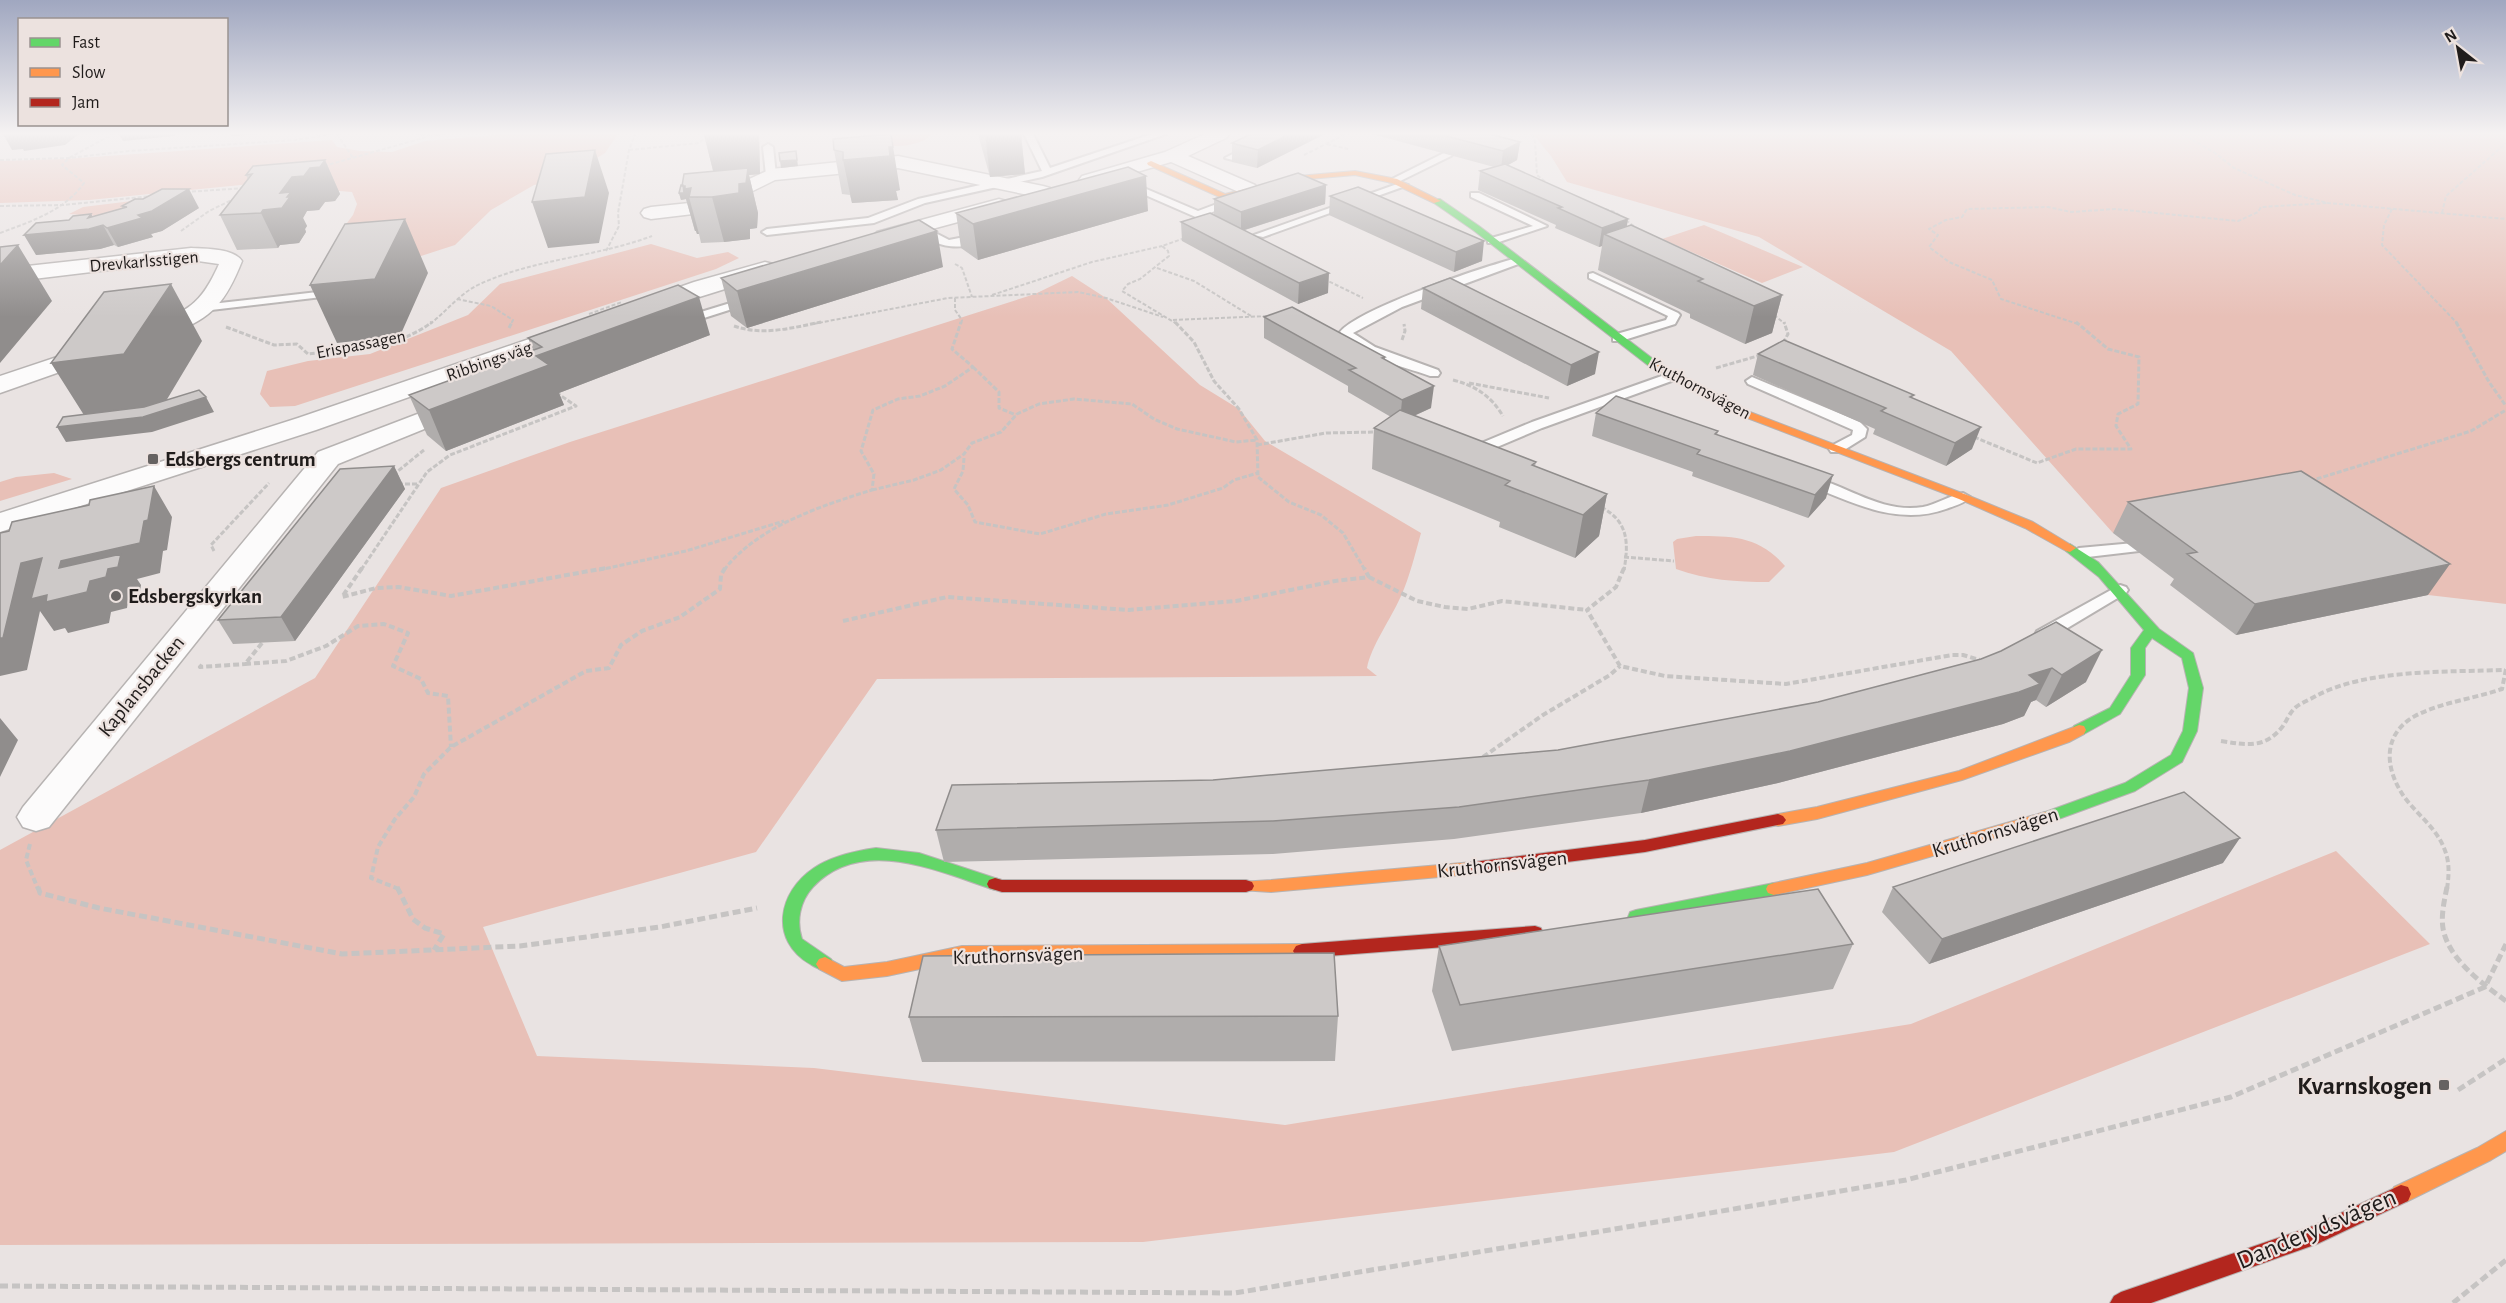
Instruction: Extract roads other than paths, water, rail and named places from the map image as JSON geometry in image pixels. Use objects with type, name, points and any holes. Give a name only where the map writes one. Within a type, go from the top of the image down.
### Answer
[{"type":"street","points":[[651,213],[703,208],[730,195]]},
{"type":"street","points":[[855,244],[913,236],[1027,195]]},
{"type":"street","name":"Kruthornsvägen","points":[[1423,195],[1466,220],[1646,360],[1675,377],[1746,414],[1963,497],[2029,525],[2079,553],[2120,590],[2151,630],[2188,656],[2196,688],[2190,731],[2177,758],[2130,787],[2026,825],[1867,869],[1689,908],[1618,920]]},
{"type":"street","name":"Drevkarlsstigen","points":[[0,276],[191,254],[216,256],[231,261],[223,281],[204,308],[177,322],[122,343],[0,385]]},
{"type":"street","points":[[628,312],[790,262]]},
{"type":"street","name":"Ribbings väg","points":[[0,522],[307,424],[596,324]]},
{"type":"street","name":"Kaplansbacken","points":[[36,817],[328,458],[480,398],[466,369]]},
{"type":"street","name":"Kruthornsvägen","points":[[1548,931],[1524,935],[1277,954],[962,953],[887,969],[842,974],[797,945],[791,932],[793,901],[804,885],[821,871],[857,857],[876,854],[896,854],[1002,886],[1271,886],[1501,866],[1645,846],[1817,813],[1962,775],[2064,738],[2115,711],[2138,675],[2138,648],[2151,630]]},
{"type":"street","name":"Danderydsvägen","points":[[2121,1303],[2317,1234],[2484,1154],[2506,1140]]},
{"type":"lane","points":[[767,232],[870,221],[922,201],[951,195]]},
{"type":"lane","points":[[1122,197],[1130,195]]},
{"type":"lane","points":[[1153,195],[1198,214],[1236,200],[1240,195]]},
{"type":"lane","points":[[1259,235],[1370,195]]},
{"type":"lane","points":[[1475,195],[1542,226],[1492,241]]},
{"type":"lane","points":[[1357,200],[1377,209]]},
{"type":"lane","points":[[913,236],[954,244],[987,235]]},
{"type":"lane","points":[[1434,373],[1360,346],[1347,337],[1346,332],[1351,325],[1387,310],[1454,289],[1517,261]]},
{"type":"lane","points":[[1593,276],[1674,315],[1671,322],[1617,338]]},
{"type":"lane","points":[[211,307],[336,292]]},
{"type":"lane","points":[[682,294],[703,313]]},
{"type":"lane","points":[[671,325],[703,313],[759,298]]},
{"type":"lane","points":[[1490,466],[1478,457],[1485,447],[1602,401],[1675,377]]},
{"type":"lane","points":[[1752,381],[1860,429],[1858,437],[1836,449]]},
{"type":"lane","points":[[1602,401],[1623,409]]},
{"type":"lane","points":[[1794,475],[1876,506],[1907,512],[1939,506],[1963,497]]},
{"type":"lane","points":[[2079,553],[2134,548]]},
{"type":"lane","points":[[2033,641],[2120,590]]},
{"type":"place","name":"Edsbergs centrum","points":[[153,459]]},
{"type":"place","name":"Edsbergskyrkan","points":[[116,596]]},
{"type":"place","name":"Kvarnskogen","points":[[2444,1085]]}]
